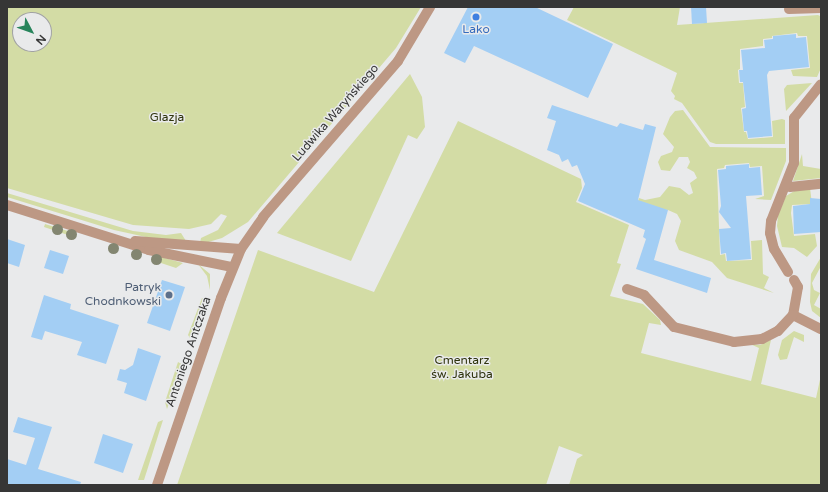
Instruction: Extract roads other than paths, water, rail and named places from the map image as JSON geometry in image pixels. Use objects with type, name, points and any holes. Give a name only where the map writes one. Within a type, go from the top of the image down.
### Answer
[{"type":"street","name":"Ludwika Waryńskiego","points":[[253,230],[398,61],[430,7]]},
{"type":"street","points":[[789,9],[821,8]]},
{"type":"street","points":[[627,289],[644,295],[674,327],[734,342],[762,339],[778,331],[793,315],[798,287],[772,244],[771,221],[794,163],[794,118],[821,84]]},
{"type":"street","points":[[790,187],[821,184]]},
{"type":"street","points":[[7,205],[123,240],[163,254],[232,268]]},
{"type":"street","name":"Antoniego Antczaka","points":[[157,485],[232,268],[253,230]]},
{"type":"street","points":[[123,240],[241,250]]},
{"type":"street","points":[[793,315],[821,329]]},
{"type":"place","name":"Lako","points":[[476,17]]},
{"type":"place","name":"Patryk Chodnkowski","points":[[169,295]]},
{"type":"park label","name":"Glazja","points":[[167,118]]},
{"type":"park label","name":"Cmentarz św. Jakuba","points":[[462,368]]}]
